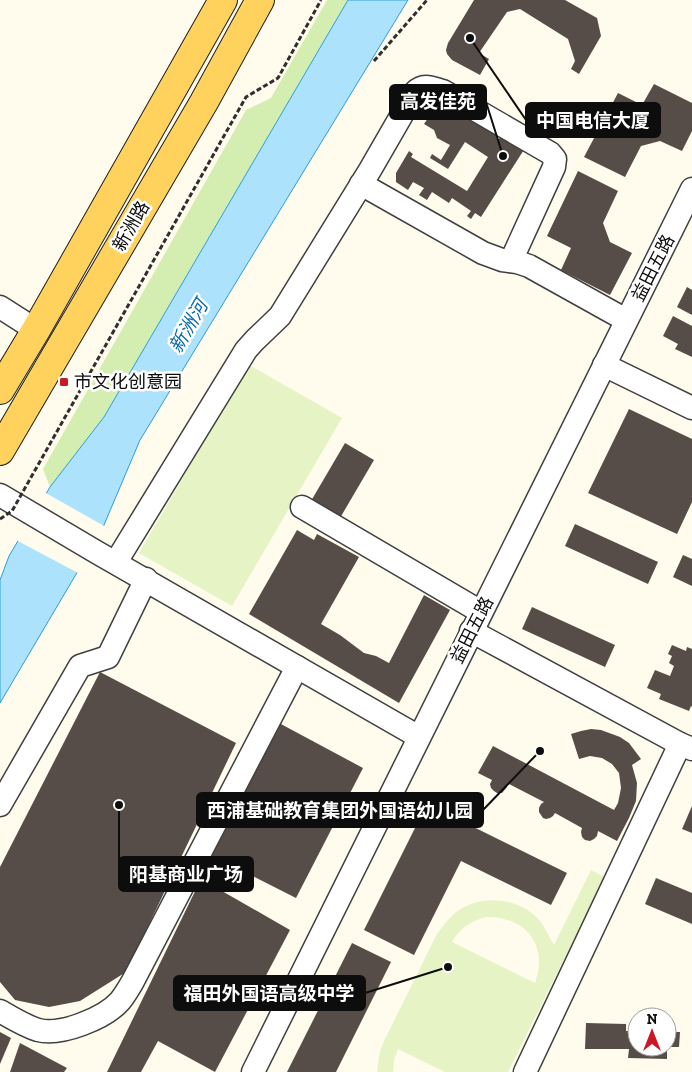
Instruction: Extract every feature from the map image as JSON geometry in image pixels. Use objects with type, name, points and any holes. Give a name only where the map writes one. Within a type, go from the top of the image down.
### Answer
[{"type":"main road","name":"新洲路","points":[[0,390],[223,0]]},
{"type":"main road","name":"新洲路","points":[[0,450],[204,102],[260,0]]},
{"type":"street","points":[[107,558],[246,350],[280,316],[415,92],[420,87],[424,86],[443,91],[550,153],[554,159],[554,167],[511,261]]},
{"type":"street","points":[[361,184],[483,253],[502,260],[529,266],[626,320]]},
{"type":"street","name":"益田五路","points":[[253,1072],[692,189]]},
{"type":"street","points":[[0,307],[36,330]]},
{"type":"street","points":[[604,365],[692,408]]},
{"type":"street","points":[[0,494],[107,558],[419,737]]},
{"type":"street","points":[[302,507],[476,622],[686,746],[526,1072]]},
{"type":"street","points":[[0,805],[80,666],[108,657],[146,579]]},
{"type":"street","points":[[0,1011],[21,1023],[40,1030],[60,1031],[81,1025],[103,1014],[120,1001],[133,981],[297,667]]},
{"type":"path","points":[[0,520],[12,511],[246,97],[278,78],[321,0]]},
{"type":"path","points":[[374,62],[427,0]]},
{"type":"green space","points":[[327,0],[348,0],[104,417],[50,487],[43,469],[246,110],[271,98]]},
{"type":"green space","points":[[249,365],[342,418],[232,606],[139,553]]},
{"type":"green space","points":[[591,870],[605,877],[508,1072],[445,1072],[398,1049],[394,1060],[393,1072],[377,1072],[383,1043],[437,934],[455,913],[476,902],[487,900],[511,903],[532,913],[540,921],[554,945]],"holes":[[[486,917],[500,918],[522,927],[536,945],[539,969],[535,983],[452,942],[462,929],[471,923]]]},
{"type":"water","name":"新洲河","points":[[348,0],[408,0],[140,440],[101,532],[0,703],[0,580],[9,556],[50,487],[104,417]]},
{"type":"pier","points":[[44,492],[106,527],[80,574],[16,540]]},
{"type":"building","points":[[474,0],[565,0],[597,18],[601,36],[579,74],[571,69],[575,61],[568,39],[520,9],[507,12],[479,53],[489,59],[480,75],[452,60],[446,50],[448,43]]},
{"type":"building","points":[[654,84],[692,103],[692,131],[682,151],[660,141],[641,146],[625,177],[584,157],[618,93],[642,105]]},
{"type":"building","points":[[444,94],[462,106],[458,113],[464,118],[470,110],[502,128],[496,138],[499,139],[505,130],[527,145],[481,217],[475,213],[471,219],[467,216],[471,211],[452,198],[449,203],[432,192],[427,200],[419,195],[424,188],[413,182],[408,190],[396,182],[396,173],[409,151],[413,154],[411,157],[467,191],[488,157],[465,142],[448,169],[430,158],[432,154],[441,160],[450,145],[437,138],[434,130],[424,124]]},
{"type":"building","points":[[578,171],[618,191],[603,223],[610,242],[632,253],[610,295],[561,270],[571,248],[547,236]]},
{"type":"building","points":[[687,287],[692,290],[692,315],[677,307]]},
{"type":"building","points":[[673,316],[692,326],[692,357],[675,349],[678,344],[663,336]]},
{"type":"building","points":[[629,409],[692,439],[692,502],[677,534],[588,493]]},
{"type":"building","points":[[345,443],[374,460],[340,518],[311,501]]},
{"type":"building","points":[[575,524],[658,562],[648,584],[565,546]]},
{"type":"building","points":[[297,530],[314,540],[317,534],[359,557],[321,624],[340,635],[364,653],[376,656],[389,663],[424,595],[450,610],[399,703],[249,614]]},
{"type":"building","points":[[683,555],[692,559],[692,586],[673,577]]},
{"type":"building","points":[[532,607],[615,645],[605,667],[522,629]]},
{"type":"building","points":[[672,645],[686,651],[687,647],[692,649],[692,707],[689,711],[659,699],[661,694],[647,688],[655,670],[670,676],[674,666],[669,663],[672,656],[668,654]]},
{"type":"building","points":[[100,672],[236,743],[126,972],[80,1001],[49,1007],[15,1000],[0,982],[0,867]]},
{"type":"building","points":[[279,723],[363,768],[296,898],[211,855]]},
{"type":"building","points":[[591,729],[601,730],[620,737],[629,743],[641,759],[632,765],[637,783],[636,801],[617,841],[598,831],[594,839],[590,841],[585,840],[582,837],[582,828],[555,813],[550,818],[543,818],[539,808],[544,802],[507,783],[507,787],[502,793],[497,793],[491,788],[492,780],[478,773],[493,746],[614,810],[618,803],[621,788],[619,773],[612,764],[602,758],[590,756],[579,759],[571,734]]},
{"type":"building","points":[[427,804],[567,873],[551,905],[461,861],[414,955],[364,930]]},
{"type":"building","points":[[692,806],[692,833],[682,829]]},
{"type":"building","points":[[656,878],[692,893],[692,924],[645,904]]},
{"type":"building","points":[[201,879],[290,930],[215,1072],[158,1041],[141,1072],[107,1072]]},
{"type":"building","points":[[352,943],[391,962],[336,1072],[287,1072]]},
{"type":"building","points":[[586,1023],[626,1024],[627,1049],[585,1049]]},
{"type":"building","points":[[0,1032],[11,1038],[0,1064]]},
{"type":"building","points":[[677,1032],[680,1032],[679,1047],[677,1047]]},
{"type":"building","points":[[20,1043],[67,1068],[64,1072],[10,1072]]},
{"type":"building","points":[[667,1057],[667,1059],[628,1058]]},
{"type":"place","name":"中国电信大厦","points":[[470,38]]},
{"type":"place","name":"高发佳苑","points":[[503,156]]},
{"type":"place","name":"市文化创意园","points":[[64,382]]},
{"type":"place","name":"西浦基础教育集团外国语幼儿园","points":[[540,751]]},
{"type":"place","name":"阳基商业广场","points":[[119,805]]},
{"type":"place","name":"福田外国语高级中学","points":[[448,967]]}]
